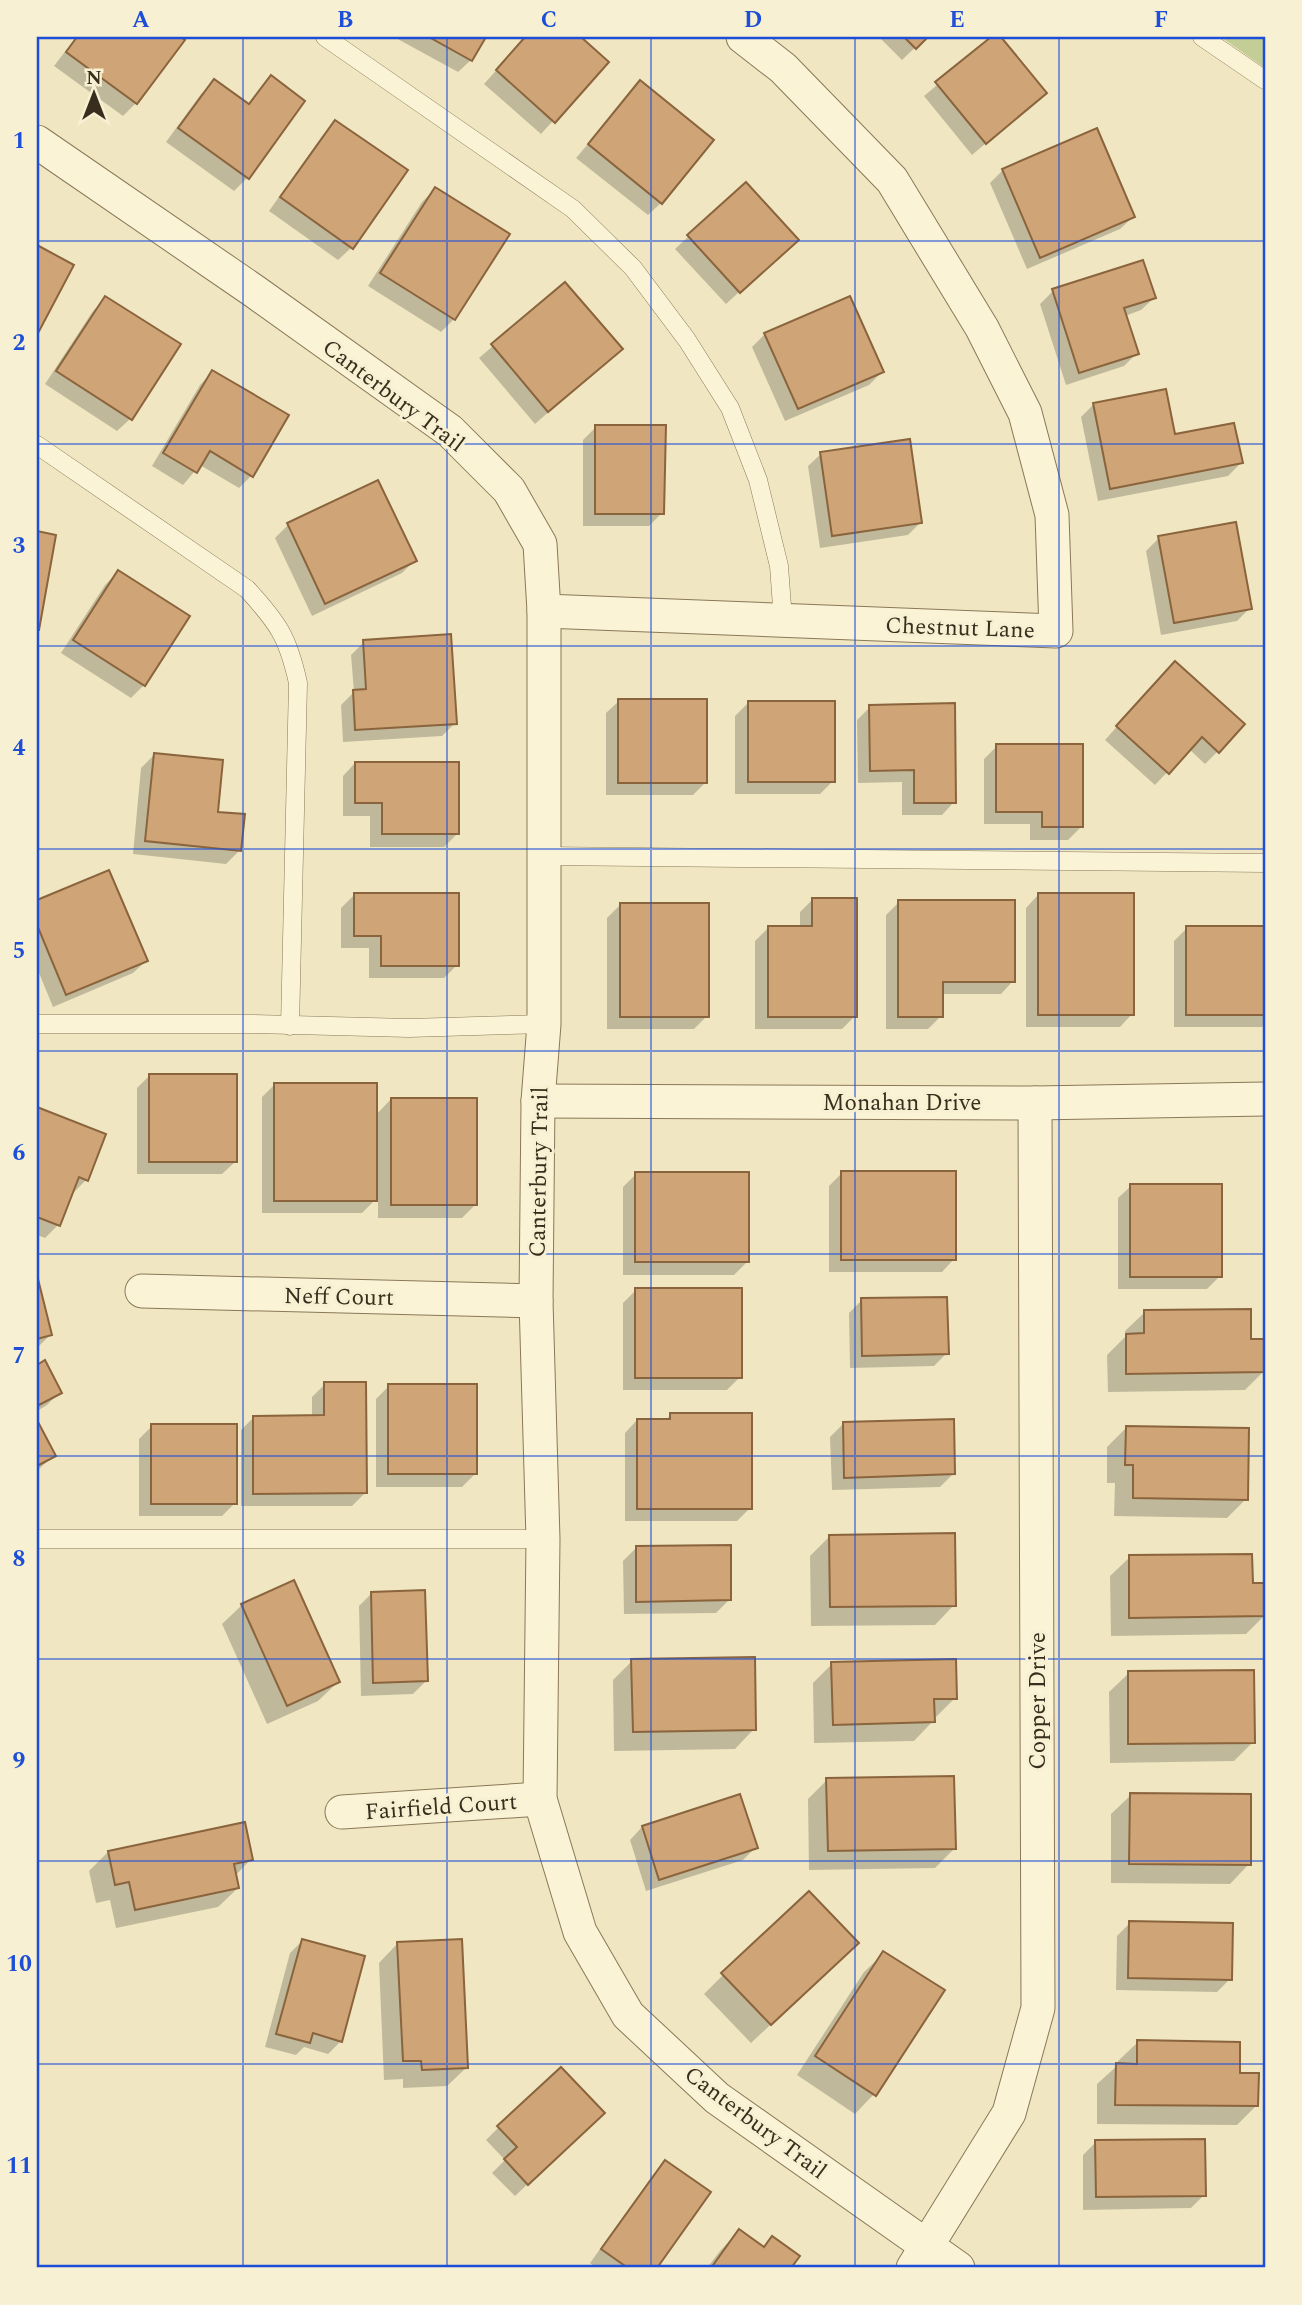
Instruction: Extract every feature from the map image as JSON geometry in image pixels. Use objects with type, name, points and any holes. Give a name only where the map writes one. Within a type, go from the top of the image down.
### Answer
[{"type":"street","name":"Chestnut Lane","points":[[544,611],[1056,631],[1052,515],[1025,413],[982,328],[892,180],[783,68],[743,37]]},
{"type":"street","name":"Canterbury Trail","points":[[37,142],[254,291],[450,431],[509,490],[540,544],[544,611],[544,1024],[538,1101],[536,1301],[543,1539],[540,1799],[580,1931],[628,2015],[717,2098],[920,2258],[958,2268]]},
{"type":"street","name":"Monahan Drive","points":[[538,1101],[1035,1103],[1265,1099]]},
{"type":"street","name":"Copper Drive","points":[[920,2258],[1009,2113],[1038,2008],[1035,1103]]},
{"type":"street","name":"Neff Court","points":[[142,1291],[536,1301]]},
{"type":"street","name":"Fairfield Court","points":[[342,1812],[540,1799]]},
{"type":"lane","points":[[325,37],[573,209],[633,268],[687,341],[730,408],[758,480],[779,566],[783,620]]},
{"type":"lane","points":[[1202,37],[1265,80]]},
{"type":"lane","points":[[37,445],[247,589],[274,619],[291,650],[298,683],[290,1026]]},
{"type":"lane","points":[[543,856],[1265,863]]},
{"type":"lane","points":[[37,1024],[409,1028],[544,1024]]},
{"type":"lane","points":[[37,1539],[543,1539]]},
{"type":"green space","points":[[1221,37],[1265,37],[1265,68]]},
{"type":"building","points":[[77,37],[181,37],[185,40],[137,104],[66,52]]},
{"type":"building","points":[[429,37],[486,37],[472,61]]},
{"type":"building","points":[[525,37],[581,37],[609,62],[555,123],[496,70]]},
{"type":"building","points":[[904,37],[928,37],[916,49]]},
{"type":"building","points":[[991,37],[1001,37],[1047,93],[986,144],[935,82]]},
{"type":"building","points":[[271,75],[305,101],[249,179],[178,128],[214,79],[249,104]]},
{"type":"building","points":[[640,80],[714,140],[662,204],[588,144]]},
{"type":"building","points":[[335,120],[408,170],[353,249],[280,197]]},
{"type":"building","points":[[1097,128],[1135,217],[1040,258],[1002,169]]},
{"type":"building","points":[[746,182],[799,240],[740,293],[687,235]]},
{"type":"building","points":[[435,187],[510,234],[455,320],[380,273]]},
{"type":"building","points":[[37,245],[74,265],[37,335]]},
{"type":"building","points":[[1143,260],[1156,298],[1124,308],[1139,354],[1079,373],[1052,289]]},
{"type":"building","points":[[565,282],[623,349],[548,412],[491,344]]},
{"type":"building","points":[[105,296],[181,344],[132,420],[56,371]]},
{"type":"building","points":[[850,296],[884,372],[798,409],[764,333]]},
{"type":"building","points":[[212,370],[289,415],[253,477],[210,451],[197,473],[163,453]]},
{"type":"building","points":[[1166,389],[1175,434],[1234,423],[1243,463],[1110,489],[1093,403]]},
{"type":"building","points":[[595,425],[666,425],[664,514],[595,514]]},
{"type":"building","points":[[910,439],[922,523],[832,536],[820,452]]},
{"type":"building","points":[[378,480],[417,561],[325,604],[287,523]]},
{"type":"building","points":[[1236,522],[1252,609],[1174,623],[1158,536]]},
{"type":"building","points":[[37,531],[56,535],[39,630],[37,630]]},
{"type":"building","points":[[118,570],[190,616],[145,686],[73,640]]},
{"type":"building","points":[[451,634],[457,724],[355,730],[353,690],[366,689],[363,640]]},
{"type":"building","points":[[1175,661],[1245,724],[1219,753],[1202,737],[1169,774],[1116,726]]},
{"type":"building","points":[[618,699],[707,699],[707,783],[618,783]]},
{"type":"building","points":[[748,701],[835,701],[835,782],[748,782]]},
{"type":"building","points":[[955,703],[956,803],[914,803],[914,770],[870,771],[869,705]]},
{"type":"building","points":[[996,744],[1083,744],[1083,827],[1042,827],[1042,812],[996,812]]},
{"type":"building","points":[[154,753],[223,760],[218,812],[245,814],[241,851],[145,841]]},
{"type":"building","points":[[355,762],[459,762],[459,834],[382,834],[382,803],[355,803]]},
{"type":"building","points":[[109,870],[148,961],[66,995],[37,925],[37,900]]},
{"type":"building","points":[[354,893],[459,893],[459,966],[381,966],[381,936],[354,936]]},
{"type":"building","points":[[1038,893],[1134,893],[1134,1015],[1038,1015]]},
{"type":"building","points":[[812,898],[857,898],[857,1017],[768,1017],[768,926],[812,926]]},
{"type":"building","points":[[898,900],[1015,900],[1015,982],[943,982],[943,1017],[898,1017]]},
{"type":"building","points":[[620,903],[709,903],[709,1017],[620,1017]]},
{"type":"building","points":[[1186,926],[1265,926],[1265,1015],[1186,1015]]},
{"type":"building","points":[[149,1074],[237,1074],[237,1162],[149,1162]]},
{"type":"building","points":[[274,1083],[377,1083],[377,1201],[274,1201]]},
{"type":"building","points":[[391,1098],[477,1098],[477,1205],[391,1205]]},
{"type":"building","points":[[37,1107],[106,1134],[88,1181],[79,1177],[60,1226],[37,1217]]},
{"type":"building","points":[[841,1171],[956,1171],[956,1260],[841,1260]]},
{"type":"building","points":[[635,1172],[749,1172],[749,1262],[635,1262]]},
{"type":"building","points":[[1130,1184],[1222,1184],[1222,1277],[1130,1277]]},
{"type":"building","points":[[37,1275],[52,1335],[37,1339]]},
{"type":"building","points":[[635,1288],[742,1288],[742,1378],[635,1378]]},
{"type":"building","points":[[947,1297],[949,1354],[862,1356],[861,1298]]},
{"type":"building","points":[[1251,1309],[1251,1339],[1265,1339],[1265,1372],[1126,1374],[1126,1334],[1144,1333],[1144,1310]]},
{"type":"building","points":[[45,1360],[62,1393],[37,1406],[37,1365]]},
{"type":"building","points":[[324,1382],[366,1382],[367,1493],[253,1494],[253,1416],[324,1415]]},
{"type":"building","points":[[388,1384],[477,1384],[477,1474],[388,1474]]},
{"type":"building","points":[[670,1413],[752,1413],[752,1509],[637,1509],[637,1419],[670,1419]]},
{"type":"building","points":[[954,1419],[955,1474],[844,1478],[843,1422]]},
{"type":"building","points":[[37,1420],[56,1456],[37,1466]]},
{"type":"building","points":[[151,1424],[237,1424],[237,1504],[151,1504]]},
{"type":"building","points":[[1126,1426],[1249,1428],[1248,1500],[1133,1498],[1133,1465],[1125,1465]]},
{"type":"building","points":[[955,1533],[956,1606],[830,1607],[829,1535]]},
{"type":"building","points":[[731,1545],[731,1600],[636,1602],[636,1546]]},
{"type":"building","points":[[1252,1554],[1253,1583],[1265,1583],[1265,1616],[1129,1618],[1129,1555]]},
{"type":"building","points":[[294,1580],[340,1682],[287,1706],[241,1604]]},
{"type":"building","points":[[425,1590],[428,1681],[373,1683],[371,1592]]},
{"type":"building","points":[[755,1657],[756,1730],[633,1732],[631,1659]]},
{"type":"building","points":[[956,1659],[957,1699],[934,1699],[935,1722],[833,1725],[831,1662]]},
{"type":"building","points":[[1254,1670],[1255,1743],[1128,1744],[1128,1671]]},
{"type":"building","points":[[954,1776],[956,1849],[828,1851],[826,1778]]},
{"type":"building","points":[[1130,1793],[1251,1794],[1251,1865],[1129,1864]]},
{"type":"building","points":[[740,1794],[758,1848],[659,1880],[642,1826]]},
{"type":"building","points":[[245,1822],[253,1860],[234,1864],[239,1888],[135,1910],[129,1882],[115,1885],[108,1851]]},
{"type":"building","points":[[809,1891],[859,1943],[771,2025],[721,1973]]},
{"type":"building","points":[[1129,1921],[1233,1923],[1232,1980],[1128,1978]]},
{"type":"building","points":[[302,1939],[365,1956],[342,2042],[313,2033],[310,2043],[276,2034]]},
{"type":"building","points":[[462,1939],[468,2068],[422,2070],[421,2061],[403,2061],[397,1942]]},
{"type":"building","points":[[883,1951],[945,1990],[876,2096],[815,2056]]},
{"type":"building","points":[[1137,2040],[1240,2042],[1240,2073],[1259,2073],[1258,2106],[1115,2105],[1116,2063],[1137,2064]]},
{"type":"building","points":[[561,2067],[605,2113],[528,2185],[504,2159],[517,2147],[497,2126]]},
{"type":"building","points":[[1205,2139],[1206,2196],[1096,2197],[1095,2140]]},
{"type":"building","points":[[665,2160],[711,2192],[657,2268],[628,2268],[601,2249]]},
{"type":"building","points":[[739,2229],[764,2247],[772,2236],[800,2256],[791,2268],[711,2268]]}]
